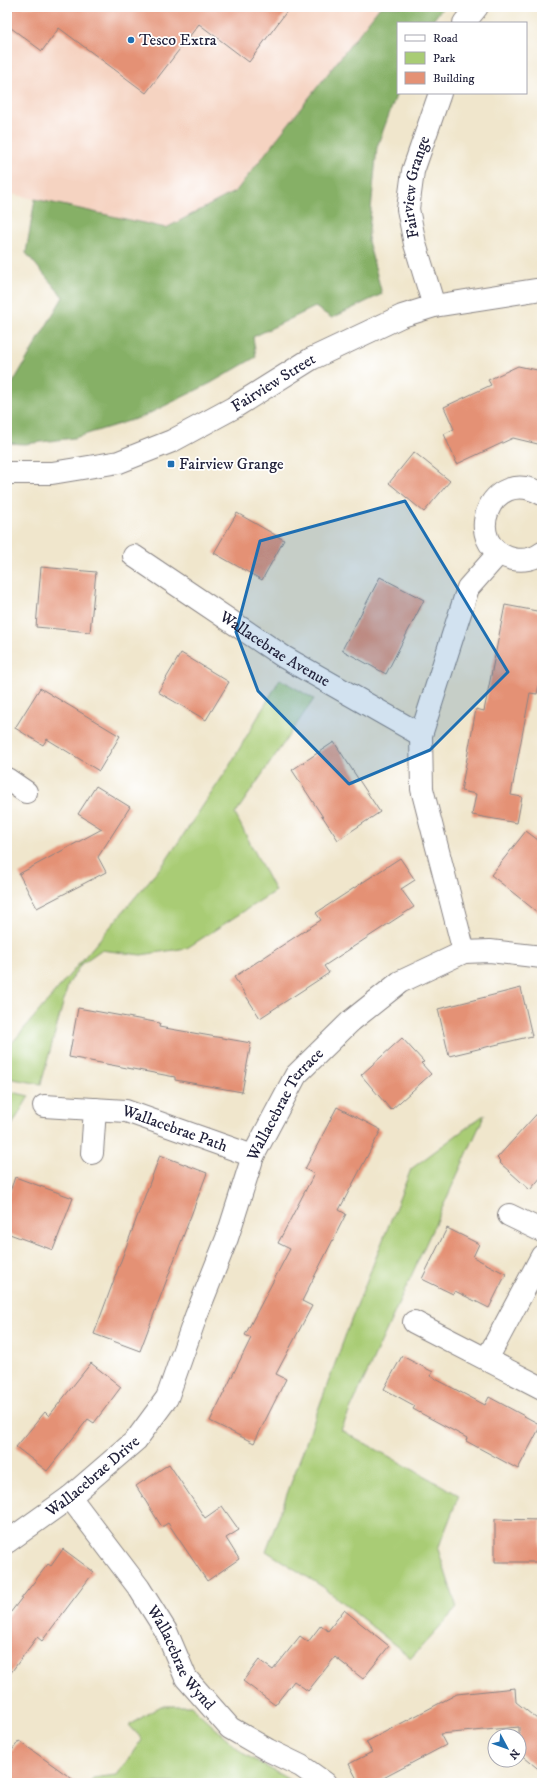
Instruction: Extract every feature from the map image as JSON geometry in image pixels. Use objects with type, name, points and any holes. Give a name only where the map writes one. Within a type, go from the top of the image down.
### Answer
[{"type":"street","points":[[465,22],[477,7]]},
{"type":"street","name":"Fairview Grange","points":[[434,306],[415,244],[408,209],[413,171],[440,94]]},
{"type":"street","name":"Fairview Street","points":[[7,472],[52,473],[119,462],[172,441],[233,408],[311,359],[402,316],[434,306],[542,289]]},
{"type":"street","points":[[542,494],[534,489],[524,487],[504,491],[495,497],[489,506],[485,516],[484,526],[489,541],[499,553],[508,558],[518,560],[528,559],[542,553]]},
{"type":"street","points":[[464,952],[422,789],[421,735],[468,588],[499,553]]},
{"type":"street","name":"Wallacebrae Avenue","points":[[134,556],[284,657],[421,735]]},
{"type":"street","points":[[7,779],[26,792]]},
{"type":"street","name":"Wallacebrae Terrace","points":[[167,1398],[196,1316],[227,1238],[253,1156],[296,1075],[346,1026],[400,982],[464,952],[490,951],[542,957]]},
{"type":"street","name":"Wallacebrae Path","points":[[44,1106],[126,1111],[253,1156]]},
{"type":"street","points":[[92,1153],[95,1109]]},
{"type":"street","points":[[509,1215],[542,1231]]},
{"type":"street","points":[[487,1359],[542,1256]]},
{"type":"street","points":[[414,1322],[542,1388]]},
{"type":"street","name":"Wallacebrae Drive","points":[[7,1542],[70,1496],[136,1440],[167,1398]]},
{"type":"street","name":"Wallacebrae Wynd","points":[[70,1496],[139,1588],[166,1631],[186,1678],[230,1728],[268,1750],[301,1766],[325,1783]]},
{"type":"highlighted area","points":[[405,501],[508,672],[430,750],[349,784],[258,691],[236,632],[260,541]]},
{"type":"shaded area","points":[[7,7],[380,7],[236,191],[166,228],[7,193]]},
{"type":"green space","points":[[380,7],[443,7],[432,22],[397,22],[397,93],[377,147],[368,241],[382,294],[332,318],[315,307],[253,337],[256,357],[211,383],[142,417],[74,438],[25,444],[7,443],[7,393],[63,297],[26,253],[35,199],[166,228],[236,191]]},
{"type":"green space","points":[[280,679],[314,699],[235,814],[275,891],[187,948],[141,955],[101,950],[81,964],[68,985],[41,1084],[7,1077],[7,1049],[165,862],[227,770]]},
{"type":"green space","points":[[7,1091],[29,1096],[7,1134]]},
{"type":"green space","points":[[485,1114],[341,1430],[459,1495],[438,1549],[457,1608],[411,1658],[323,1587],[266,1551],[350,1323],[411,1169]]},
{"type":"green space","points":[[161,1706],[191,1706],[244,1754],[295,1783],[90,1783],[93,1778],[117,1775],[142,1739],[129,1725]]},
{"type":"building","name":"Tesco Extra","points":[[13,7],[290,7],[249,62],[199,24],[146,93],[59,28],[42,51],[7,25]]},
{"type":"building","points":[[518,366],[542,371],[542,445],[513,438],[457,464],[444,434],[454,429],[444,407],[491,385],[488,380]]},
{"type":"building","points":[[414,452],[450,481],[424,512],[389,483]]},
{"type":"building","points":[[237,513],[284,540],[262,580],[214,553]]},
{"type":"building","points":[[41,567],[96,572],[90,632],[36,627]]},
{"type":"building","points":[[380,577],[424,600],[386,674],[342,650]]},
{"type":"building","points":[[505,605],[542,612],[542,672],[537,694],[530,693],[511,795],[522,797],[517,823],[472,815],[476,794],[461,791],[476,709],[484,711]]},
{"type":"building","points":[[181,653],[229,682],[206,720],[158,692]]},
{"type":"building","points":[[40,688],[120,736],[99,771],[47,739],[43,745],[15,728]]},
{"type":"building","points":[[334,742],[380,812],[338,840],[292,770]]},
{"type":"building","points":[[96,786],[130,807],[98,857],[106,872],[37,908],[19,874],[102,829],[78,814]]},
{"type":"building","points":[[526,831],[542,843],[542,916],[491,875]]},
{"type":"building","points":[[400,858],[415,880],[401,889],[414,907],[324,966],[329,973],[260,1018],[234,977],[321,920],[316,913]]},
{"type":"building","points":[[521,988],[532,1036],[449,1056],[438,1009]]},
{"type":"building","points":[[78,1008],[160,1023],[159,1027],[251,1043],[242,1092],[175,1080],[175,1077],[69,1057]]},
{"type":"building","points":[[402,1038],[424,1062],[421,1063],[431,1074],[391,1110],[361,1075]]},
{"type":"building","points":[[337,1107],[381,1130],[339,1210],[346,1214],[302,1301],[312,1306],[276,1374],[286,1379],[254,1443],[210,1421],[251,1338],[245,1335],[290,1249],[278,1243],[314,1174],[305,1169]]},
{"type":"building","points":[[542,1108],[542,1176],[530,1190],[500,1163],[501,1162],[497,1158]]},
{"type":"building","points":[[160,1155],[207,1173],[140,1351],[94,1334]]},
{"type":"building","points":[[15,1177],[73,1198],[53,1250],[7,1233],[7,1200]]},
{"type":"building","points":[[447,1228],[479,1244],[473,1257],[506,1274],[489,1308],[455,1291],[453,1294],[422,1279]]},
{"type":"building","points":[[402,1356],[433,1372],[430,1376],[485,1405],[489,1397],[541,1425],[518,1469],[466,1441],[467,1438],[413,1409],[415,1406],[384,1389]]},
{"type":"building","points":[[91,1363],[121,1387],[94,1423],[88,1419],[47,1471],[16,1447],[45,1412],[49,1416]]},
{"type":"building","points":[[169,1464],[205,1518],[222,1506],[239,1530],[226,1538],[239,1559],[207,1581],[168,1523],[162,1527],[136,1486]]},
{"type":"building","points":[[495,1519],[541,1520],[540,1562],[495,1562]]},
{"type":"building","points":[[63,1549],[94,1572],[42,1641],[37,1637],[7,1678],[7,1617],[48,1564],[51,1566]]},
{"type":"building","points":[[344,1610],[389,1646],[363,1679],[335,1657],[308,1691],[294,1681],[275,1705],[243,1681],[259,1660],[273,1670],[300,1636],[308,1642],[321,1625],[328,1631]]},
{"type":"building","points":[[515,1688],[516,1702],[542,1723],[542,1772],[527,1760],[527,1728],[487,1728],[487,1730],[440,1734],[446,1745],[374,1783],[359,1783],[349,1764],[372,1752],[366,1742],[457,1694]]},
{"type":"building","points":[[19,1741],[78,1783],[7,1783],[7,1757]]},
{"type":"place","name":"Tesco Extra","points":[[131,40]]},
{"type":"place","name":"Fairview Grange","points":[[171,464]]}]
